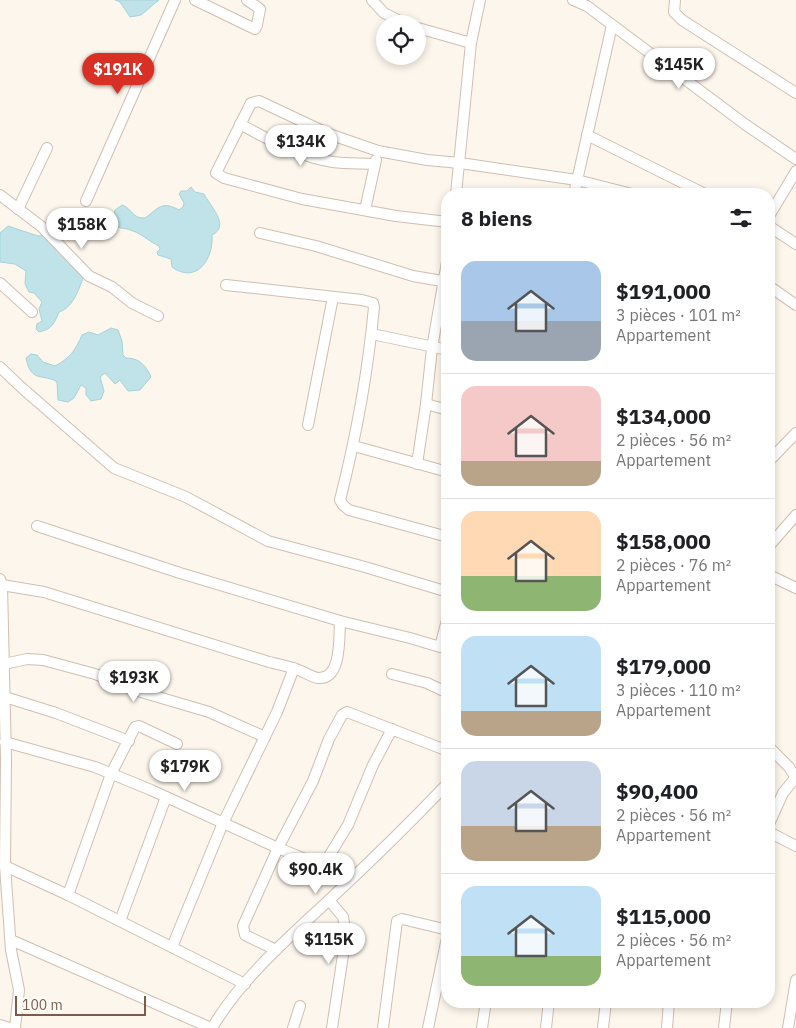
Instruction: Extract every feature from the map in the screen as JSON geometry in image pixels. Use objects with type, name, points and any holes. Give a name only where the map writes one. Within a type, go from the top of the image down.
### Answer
[{"type":"street","points":[[86,201],[175,0]]},
{"type":"street","points":[[195,0],[254,29],[258,25],[260,9],[247,0]]},
{"type":"street","points":[[372,0],[388,15]]},
{"type":"street","points":[[457,188],[471,43],[480,0]]},
{"type":"street","points":[[574,0],[587,6],[746,125],[796,159]]},
{"type":"street","points":[[675,0],[674,12],[682,20],[796,93]]},
{"type":"street","points":[[575,188],[612,24]]},
{"type":"street","points":[[426,30],[471,43]]},
{"type":"street","points":[[441,221],[302,199],[217,174],[217,168],[251,103],[259,101],[322,131],[378,151],[427,160],[577,180],[608,188]]},
{"type":"street","points":[[240,124],[282,147],[321,160],[375,164]]},
{"type":"street","points":[[586,135],[693,188]]},
{"type":"street","points":[[18,208],[47,148]]},
{"type":"street","points":[[365,210],[378,151]]},
{"type":"street","points":[[775,206],[796,170]]},
{"type":"street","points":[[0,195],[42,227],[89,276],[112,287],[132,303],[158,316]]},
{"type":"street","points":[[775,230],[796,244]]},
{"type":"street","points":[[260,233],[316,246],[413,276],[441,281]]},
{"type":"street","points":[[0,283],[32,312]]},
{"type":"street","points":[[226,286],[369,301],[373,303],[372,334],[354,446],[340,500],[349,510],[441,535]]},
{"type":"street","points":[[775,290],[796,305]]},
{"type":"street","points":[[308,425],[333,297]]},
{"type":"street","points":[[417,464],[432,348],[441,306]]},
{"type":"street","points":[[372,334],[441,349]]},
{"type":"street","points":[[1,369],[114,468],[186,497],[268,541],[441,590]]},
{"type":"street","points":[[426,404],[441,408]]},
{"type":"street","points":[[775,455],[796,433]]},
{"type":"street","points":[[354,446],[441,470]]},
{"type":"street","points":[[775,539],[796,515]]},
{"type":"street","points":[[38,526],[180,573],[340,621],[441,647]]},
{"type":"street","points":[[775,578],[796,588]]},
{"type":"street","points":[[15,1028],[19,990],[3,889],[5,866],[2,835],[2,786],[5,742],[2,698],[1,582],[44,592],[269,662],[294,668],[318,678],[333,672],[337,661],[340,621]]},
{"type":"street","points":[[3,657],[43,660],[94,674],[131,689],[209,712],[265,737]]},
{"type":"street","points":[[172,946],[223,823],[277,712],[294,668]]},
{"type":"street","points":[[392,674],[427,683],[441,690]]},
{"type":"street","points":[[2,698],[56,712],[128,741]]},
{"type":"street","points":[[276,950],[245,935],[243,926],[278,848],[313,781],[329,739],[342,715],[347,712],[441,748]]},
{"type":"street","points":[[68,895],[111,774],[136,727],[139,726],[177,744]]},
{"type":"street","points":[[322,866],[348,825],[373,765],[392,729]]},
{"type":"street","points":[[5,742],[95,767],[278,848],[352,878]]},
{"type":"street","points":[[775,753],[789,766],[796,778],[783,793],[775,811]]},
{"type":"street","points":[[11,940],[212,1028],[219,1016],[245,984],[276,950],[330,900],[441,791]]},
{"type":"street","points":[[120,921],[166,797]]},
{"type":"street","points":[[775,835],[796,846]]},
{"type":"street","points":[[5,866],[172,946],[245,984]]},
{"type":"street","points":[[330,900],[343,917],[346,935],[332,1028]]},
{"type":"street","points":[[383,1028],[396,921],[402,919],[441,929]]},
{"type":"street","points":[[428,1028],[441,965]]},
{"type":"street","points":[[788,1028],[796,980]]},
{"type":"street","points":[[293,1028],[300,1006]]},
{"type":"street","points":[[482,1028],[485,1008]]},
{"type":"street","points":[[546,1028],[548,1008]]},
{"type":"street","points":[[603,1028],[605,1008]]},
{"type":"street","points":[[667,1028],[668,1008]]},
{"type":"street","points":[[724,1028],[726,1008]]},
{"type":"street","points":[[0,1025],[9,1028]]},
{"type":"water","points":[[115,0],[159,0],[141,15],[130,17],[120,2]]},
{"type":"water","points":[[191,187],[195,192],[204,194],[217,216],[220,226],[212,235],[212,244],[207,260],[196,271],[189,273],[181,272],[172,267],[171,259],[158,255],[159,246],[136,232],[119,227],[112,220],[115,210],[122,205],[141,218],[145,218],[164,206],[179,210],[183,207],[184,203],[179,194],[181,191],[187,191]]},
{"type":"water","points":[[8,226],[38,236],[49,235],[86,270],[73,300],[65,309],[59,312],[52,325],[43,331],[39,332],[36,329],[37,324],[42,321],[39,309],[42,302],[34,293],[29,292],[25,284],[26,271],[15,264],[0,262],[0,233]]},
{"type":"water","points":[[111,328],[118,330],[122,341],[123,355],[126,358],[135,359],[142,363],[151,377],[140,390],[128,391],[120,380],[115,384],[105,373],[100,377],[104,391],[101,399],[91,401],[86,395],[86,388],[81,385],[74,398],[68,402],[58,400],[57,382],[35,375],[28,366],[26,358],[31,354],[37,355],[43,362],[55,366],[72,354],[82,335],[89,332],[98,335]]}]
